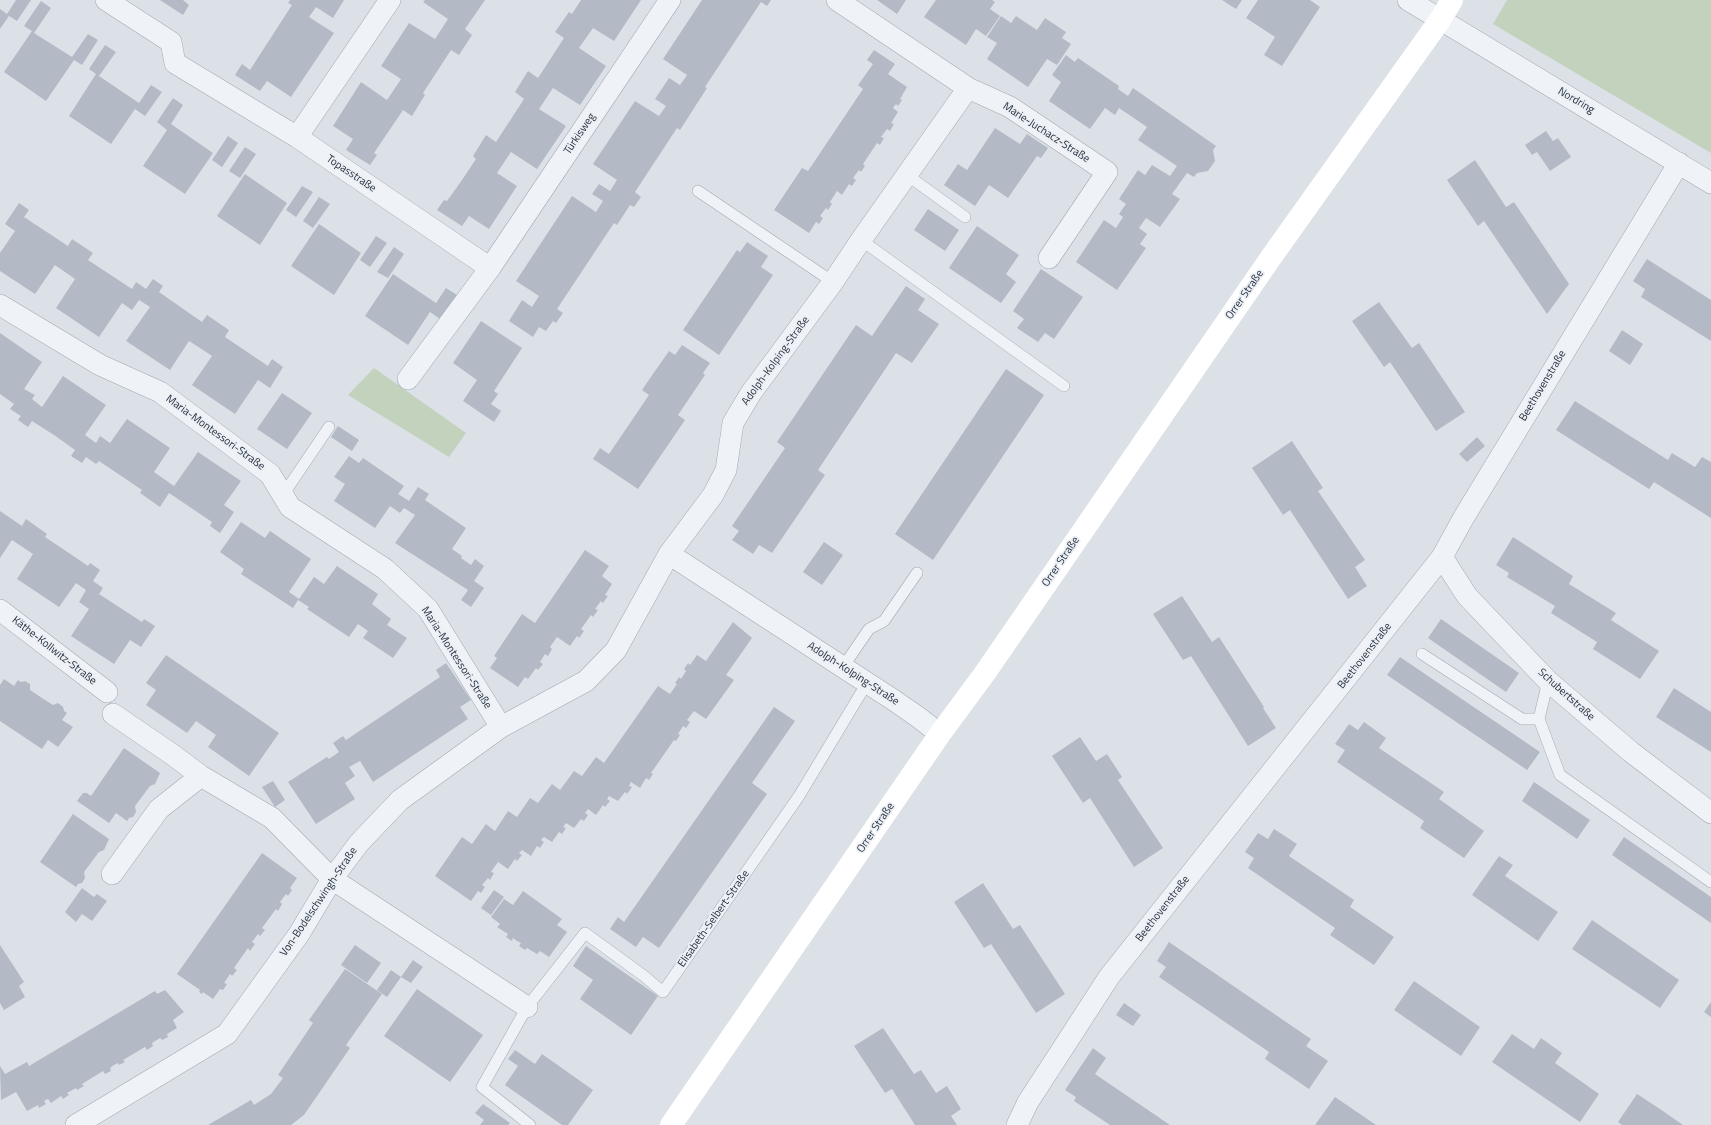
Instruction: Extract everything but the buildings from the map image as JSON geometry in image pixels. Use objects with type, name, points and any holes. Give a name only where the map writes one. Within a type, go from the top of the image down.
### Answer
[{"type":"street","name":"Topasstraße","points":[[106,0],[171,42],[175,63],[297,137],[490,268]]},
{"type":"street","points":[[297,137],[390,0]]},
{"type":"street","name":"Türkisweg","points":[[490,268],[670,0]]},
{"type":"street","name":"Marie-Juchacz-Straße","points":[[837,0],[968,88],[1010,107],[1107,172],[1048,258]]},
{"type":"street","name":"Nordring","points":[[1408,0],[1711,183]]},
{"type":"street","name":"Orrer Straße","points":[[671,1125],[940,734],[985,673],[1267,262],[1440,20],[1452,0]]},
{"type":"street","name":"Adolph-Kolping-Straße","points":[[940,734],[918,717],[843,667],[669,554],[713,495],[726,470],[733,423],[751,393],[833,282],[968,88]]},
{"type":"street","name":"Beethovenstraße","points":[[1017,1125],[1028,1102],[1109,977],[1442,557],[1468,511],[1679,163]]},
{"type":"street","points":[[408,379],[490,268]]},
{"type":"street","name":"Maria-Montessori-Straße","points":[[0,305],[100,365],[160,392],[270,474],[290,507],[385,568],[428,609],[501,727]]},
{"type":"street","name":"Von-Bodelschwingh-Straße","points":[[76,1125],[227,1034],[299,934],[332,879],[359,842],[400,800],[501,727],[586,681],[616,650],[669,554]]},
{"type":"street","name":"Schubertstraße","points":[[1442,557],[1467,596],[1548,681],[1632,752],[1711,813]]},
{"type":"street","name":"Käthe-Kollwitz-Straße","points":[[0,610],[107,692]]},
{"type":"street","points":[[113,714],[201,776],[272,818],[332,879],[527,1008]]},
{"type":"street","points":[[112,874],[159,809],[201,776]]},
{"type":"lane","points":[[907,175],[965,216]]},
{"type":"lane","points":[[698,191],[833,282]]},
{"type":"lane","points":[[861,240],[1064,386]]},
{"type":"lane","points":[[283,495],[329,427]]},
{"type":"lane","points":[[843,667],[869,629],[884,621],[917,573]]},
{"type":"lane","points":[[1422,654],[1522,719],[1540,719]]},
{"type":"lane","points":[[1548,681],[1540,719],[1560,775],[1711,882]]},
{"type":"lane","name":"Elisabeth-Selbert-Straße","points":[[530,1125],[482,1087],[527,1008],[585,933],[664,992],[799,796],[867,683]]},
{"type":"green space","points":[[1507,0],[1711,0],[1711,153],[1493,24]]},
{"type":"green space","points":[[374,368],[466,433],[449,457],[348,395]]}]
